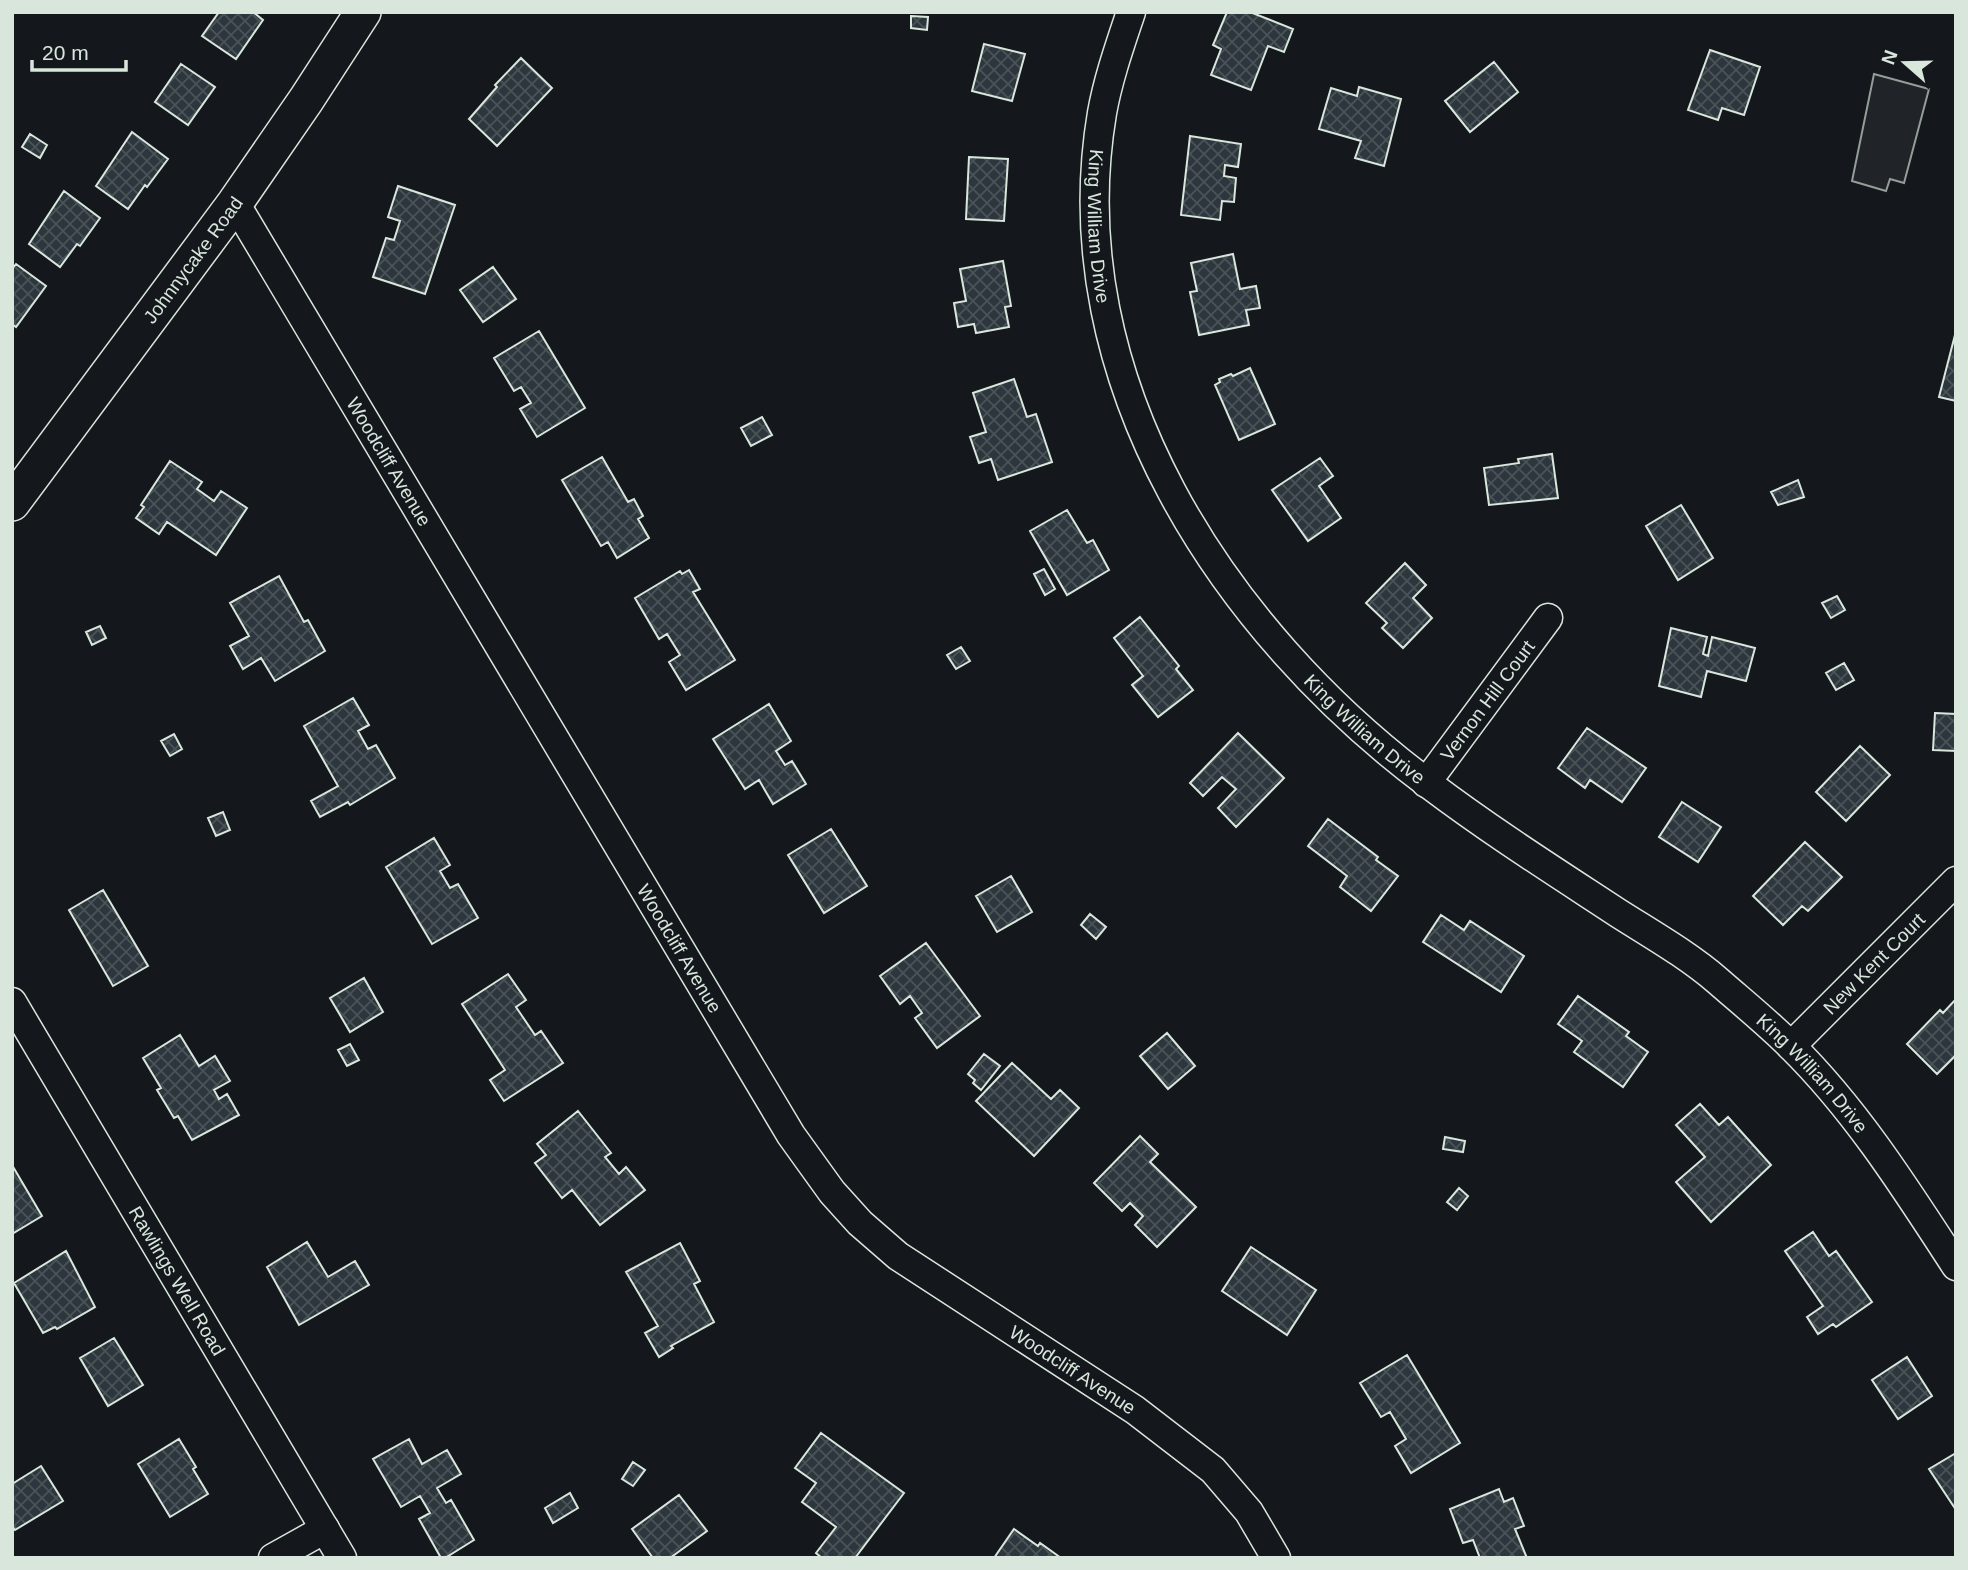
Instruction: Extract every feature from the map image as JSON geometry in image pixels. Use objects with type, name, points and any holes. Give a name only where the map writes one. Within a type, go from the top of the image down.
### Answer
[{"type":"street","name":"Johnnycake Road","points":[[12,503],[235,203],[363,12]]},
{"type":"street","name":"King William Drive","points":[[1131,12],[1102,111],[1096,169],[1096,232],[1103,299],[1120,369],[1143,436],[1175,499],[1212,559],[1249,611],[1357,726],[1426,783],[1488,828],[1714,977],[1791,1046],[1854,1117],[1907,1190],[1956,1265]]},
{"type":"street","name":"Woodcliff Avenue","points":[[235,203],[777,1112],[832,1192],[860,1223],[898,1256],[1135,1410],[1213,1470],[1249,1512],[1276,1558]]},
{"type":"street","name":"Vernon Hill Court","points":[[1426,783],[1548,618]]},
{"type":"street","name":"New Kent Court","points":[[1791,1046],[1956,881]]},
{"type":"street","name":"Rawlings Well Road","points":[[12,1002],[342,1558]]},
{"type":"street","points":[[273,1558],[325,1528]]},
{"type":"shaded area","points":[[1874,74],[1929,89],[1904,183],[1890,179],[1886,191],[1852,181]]},
{"type":"building","points":[[219,12],[253,12],[263,20],[236,59],[202,36]]},
{"type":"building","points":[[1227,12],[1250,12],[1293,29],[1284,52],[1268,46],[1251,90],[1211,75],[1221,49],[1213,45]]},
{"type":"building","points":[[911,16],[928,17],[927,30],[911,28]]},
{"type":"building","points":[[984,44],[1025,54],[1012,101],[972,91]]},
{"type":"building","points":[[1710,50],[1760,67],[1744,115],[1722,108],[1718,120],[1688,110]]},
{"type":"building","points":[[521,58],[552,88],[497,146],[469,119],[497,87],[495,85]]},
{"type":"building","points":[[1494,62],[1518,92],[1470,132],[1445,101]]},
{"type":"building","points":[[181,64],[215,87],[188,125],[155,102]]},
{"type":"building","points":[[1359,87],[1401,99],[1384,166],[1355,158],[1361,141],[1319,129],[1331,88],[1357,96]]},
{"type":"building","points":[[132,132],[168,159],[128,209],[96,186]]},
{"type":"building","points":[[30,134],[47,145],[40,158],[22,147]]},
{"type":"building","points":[[1190,136],[1241,144],[1238,167],[1225,165],[1224,176],[1236,178],[1234,202],[1222,201],[1220,220],[1181,215]]},
{"type":"building","points":[[969,157],[1008,159],[1004,221],[966,219]]},
{"type":"building","points":[[398,186],[455,205],[425,294],[373,277],[386,238],[394,240],[400,221],[388,217]]},
{"type":"building","points":[[64,191],[100,218],[80,246],[77,244],[60,267],[29,244]]},
{"type":"building","points":[[1233,254],[1240,289],[1256,286],[1260,308],[1246,310],[1249,325],[1199,335],[1190,292],[1197,291],[1191,263]]},
{"type":"building","points":[[1003,261],[1011,306],[1005,307],[1009,327],[976,333],[974,324],[958,327],[954,303],[966,301],[960,269]]},
{"type":"building","points":[[16,264],[46,286],[16,327],[12,324],[12,269]]},
{"type":"building","points":[[493,267],[516,299],[483,322],[460,290]]},
{"type":"building","points":[[539,331],[585,408],[537,437],[520,409],[531,403],[521,387],[514,391],[494,358]]},
{"type":"building","points":[[1956,331],[1956,401],[1939,397]]},
{"type":"building","points":[[1250,368],[1275,424],[1239,440],[1215,385],[1220,382],[1219,379]]},
{"type":"building","points":[[1014,379],[1027,417],[1036,414],[1052,462],[998,480],[991,459],[979,463],[970,437],[986,432],[973,393]]},
{"type":"building","points":[[762,417],[772,435],[751,446],[741,428]]},
{"type":"building","points":[[1552,454],[1558,498],[1489,505],[1484,468],[1519,463],[1518,459]]},
{"type":"building","points":[[602,457],[628,502],[634,499],[643,516],[638,519],[649,538],[617,558],[608,542],[601,546],[562,480]]},
{"type":"building","points":[[1320,458],[1333,476],[1319,486],[1341,518],[1308,541],[1272,490]]},
{"type":"building","points":[[170,461],[202,482],[197,489],[214,501],[221,491],[247,508],[216,555],[167,522],[159,534],[136,518],[144,507],[141,505]]},
{"type":"building","points":[[1798,480],[1804,497],[1778,505],[1771,492]]},
{"type":"building","points":[[1681,505],[1713,558],[1678,580],[1646,526]]},
{"type":"building","points":[[1067,510],[1087,543],[1093,540],[1109,570],[1067,595],[1030,531]]},
{"type":"building","points":[[1405,563],[1426,585],[1413,598],[1432,618],[1403,648],[1382,628],[1387,623],[1366,603]]},
{"type":"building","points":[[1044,569],[1055,589],[1045,595],[1034,574]]},
{"type":"building","points":[[689,570],[700,589],[693,592],[735,660],[686,690],[669,662],[680,655],[667,634],[659,639],[635,598],[680,571],[682,574]]},
{"type":"building","points":[[279,576],[304,622],[308,620],[325,651],[275,681],[261,658],[243,669],[230,646],[249,636],[230,603]]},
{"type":"building","points":[[1837,596],[1845,610],[1831,618],[1822,603]]},
{"type":"building","points":[[1140,617],[1179,666],[1176,669],[1193,690],[1158,717],[1132,685],[1143,676],[1114,638]]},
{"type":"building","points":[[100,626],[106,638],[92,645],[86,632]]},
{"type":"building","points":[[1671,628],[1707,637],[1703,654],[1708,656],[1712,637],[1755,648],[1746,681],[1707,671],[1701,697],[1659,686]]},
{"type":"building","points":[[961,647],[970,661],[956,669],[947,655]]},
{"type":"building","points":[[1844,663],[1854,680],[1836,690],[1826,673]]},
{"type":"building","points":[[353,698],[369,725],[358,731],[368,749],[376,745],[395,778],[350,805],[348,802],[320,817],[311,801],[338,786],[304,726]]},
{"type":"building","points":[[769,704],[791,741],[776,751],[785,765],[792,761],[806,784],[773,804],[759,780],[745,789],[713,739]]},
{"type":"building","points":[[1935,713],[1956,714],[1956,751],[1933,750]]},
{"type":"building","points":[[1587,728],[1646,768],[1622,802],[1590,780],[1585,788],[1558,768]]},
{"type":"building","points":[[1238,733],[1284,778],[1236,827],[1218,808],[1236,789],[1222,777],[1203,796],[1190,783]]},
{"type":"building","points":[[174,734],[182,749],[170,756],[161,741]]},
{"type":"building","points":[[1860,746],[1890,775],[1846,821],[1816,792]]},
{"type":"building","points":[[1682,802],[1721,827],[1698,862],[1659,837]]},
{"type":"building","points":[[223,812],[230,830],[216,836],[208,818]]},
{"type":"building","points":[[1328,819],[1378,857],[1376,860],[1398,876],[1371,911],[1340,887],[1347,876],[1308,846]]},
{"type":"building","points":[[831,829],[867,886],[824,913],[788,855]]},
{"type":"building","points":[[434,838],[450,865],[440,871],[450,888],[458,884],[478,918],[432,944],[386,867]]},
{"type":"building","points":[[1805,842],[1842,877],[1808,911],[1802,906],[1783,925],[1753,896]]},
{"type":"building","points":[[1011,876],[1032,912],[997,932],[976,896]]},
{"type":"building","points":[[103,890],[148,966],[113,986],[69,910]]},
{"type":"building","points":[[1090,914],[1106,927],[1096,939],[1081,925]]},
{"type":"building","points":[[1441,915],[1464,930],[1470,921],[1524,956],[1501,992],[1423,942]]},
{"type":"building","points":[[926,943],[980,1016],[937,1048],[915,1018],[922,1013],[910,996],[900,1004],[880,976]]},
{"type":"building","points":[[508,974],[526,1000],[516,1007],[535,1035],[541,1031],[563,1063],[504,1101],[490,1080],[505,1070],[462,1004]]},
{"type":"building","points":[[364,978],[383,1012],[350,1032],[330,998]]},
{"type":"building","points":[[1578,996],[1629,1032],[1626,1036],[1648,1052],[1623,1087],[1574,1052],[1582,1041],[1558,1024]]},
{"type":"building","points":[[1956,999],[1956,1055],[1937,1074],[1907,1044],[1940,1010],[1943,1013]]},
{"type":"building","points":[[1167,1033],[1195,1066],[1168,1089],[1140,1056]]},
{"type":"building","points":[[180,1035],[199,1066],[215,1056],[230,1081],[214,1090],[219,1099],[227,1094],[239,1115],[192,1140],[178,1116],[174,1118],[157,1090],[161,1088],[143,1058]]},
{"type":"building","points":[[350,1044],[359,1060],[347,1066],[338,1050]]},
{"type":"building","points":[[984,1054],[1000,1066],[981,1090],[968,1074]]},
{"type":"building","points":[[1012,1063],[1051,1099],[1060,1090],[1079,1108],[1034,1156],[976,1101]]},
{"type":"building","points":[[1700,1104],[1719,1125],[1728,1117],[1771,1165],[1711,1222],[1676,1182],[1705,1157],[1676,1125]]},
{"type":"building","points":[[578,1111],[611,1153],[605,1157],[619,1174],[626,1167],[645,1190],[600,1225],[572,1190],[562,1198],[535,1163],[546,1155],[537,1144]]},
{"type":"building","points":[[1140,1136],[1158,1154],[1150,1162],[1196,1207],[1157,1247],[1135,1225],[1143,1216],[1130,1203],[1122,1211],[1094,1183]]},
{"type":"building","points":[[1445,1137],[1465,1141],[1463,1152],[1443,1149]]},
{"type":"building","points":[[12,1165],[42,1216],[12,1234]]},
{"type":"building","points":[[1459,1188],[1468,1196],[1457,1210],[1447,1202]]},
{"type":"building","points":[[1813,1232],[1829,1256],[1836,1251],[1872,1302],[1836,1327],[1833,1324],[1818,1334],[1807,1317],[1823,1306],[1785,1251]]},
{"type":"building","points":[[307,1242],[328,1277],[355,1261],[369,1285],[299,1325],[267,1267]]},
{"type":"building","points":[[680,1243],[700,1281],[694,1284],[714,1322],[671,1346],[673,1348],[659,1357],[645,1333],[658,1326],[626,1272]]},
{"type":"building","points":[[1251,1247],[1316,1290],[1287,1335],[1222,1291]]},
{"type":"building","points":[[66,1251],[95,1307],[57,1329],[55,1327],[43,1333],[14,1283]]},
{"type":"building","points":[[114,1338],[143,1385],[108,1406],[80,1358]]},
{"type":"building","points":[[1407,1355],[1460,1443],[1411,1473],[1395,1446],[1406,1439],[1390,1412],[1381,1417],[1360,1383]]},
{"type":"building","points":[[1907,1357],[1932,1396],[1898,1419],[1872,1380]]},
{"type":"building","points":[[821,1433],[904,1493],[855,1558],[822,1558],[816,1553],[836,1527],[802,1502],[816,1483],[795,1468]]},
{"type":"building","points":[[179,1439],[208,1494],[170,1517],[138,1464]]},
{"type":"building","points":[[409,1439],[422,1464],[447,1450],[461,1474],[437,1488],[446,1503],[451,1500],[474,1540],[445,1558],[441,1558],[419,1519],[430,1513],[420,1496],[401,1507],[373,1459]]},
{"type":"building","points":[[1956,1453],[1956,1510],[1929,1469]]},
{"type":"building","points":[[633,1462],[645,1470],[633,1486],[622,1479]]},
{"type":"building","points":[[41,1466],[63,1501],[15,1530],[12,1526],[12,1484]]},
{"type":"building","points":[[1499,1489],[1504,1502],[1513,1498],[1524,1526],[1515,1529],[1527,1558],[1480,1558],[1473,1540],[1463,1543],[1450,1509]]},
{"type":"building","points":[[570,1493],[578,1508],[553,1523],[545,1508]]},
{"type":"building","points":[[679,1495],[707,1531],[670,1558],[653,1558],[632,1529]]},
{"type":"building","points":[[1014,1529],[1038,1546],[1040,1543],[1061,1558],[994,1558]]}]
